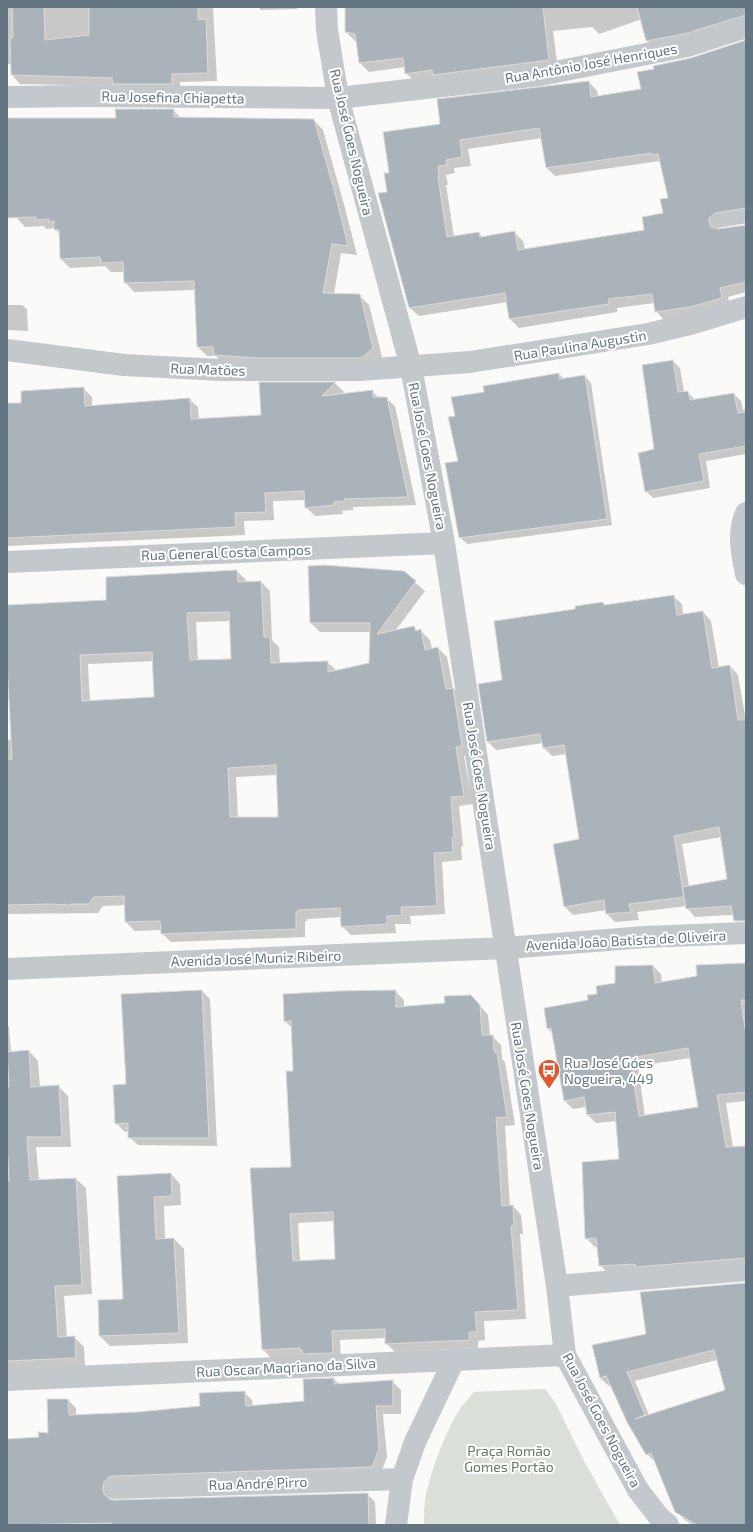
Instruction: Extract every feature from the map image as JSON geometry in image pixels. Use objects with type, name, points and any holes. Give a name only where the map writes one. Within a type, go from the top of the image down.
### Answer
[{"type":"street","name":"Rua José Goes Nogueira","points":[[326,7],[327,30],[338,98],[411,367],[444,543],[557,1286],[565,1355],[638,1490],[659,1517],[668,1525]]},
{"type":"street","name":"Rua Antônio José Henriques","points":[[338,98],[540,75],[687,46],[746,28]]},
{"type":"street","name":"Rua Josefina Chiapetta","points":[[7,97],[84,96],[338,98]]},
{"type":"street","name":"Rua Paulina Augustin","points":[[411,367],[470,362],[648,334],[694,323],[746,307]]},
{"type":"street","name":"Rua Matões","points":[[7,350],[124,365],[213,370],[360,370],[411,367]]},
{"type":"street","points":[[746,513],[743,520],[740,543],[746,574]]},
{"type":"street","name":"Rua General Costa Campos","points":[[7,562],[444,543]]},
{"type":"street","name":"Avenida João Batista de Oliveira","points":[[506,948],[645,938],[746,933]]},
{"type":"street","name":"Avenida José Muniz Ribeiro","points":[[7,969],[506,948]]},
{"type":"street","points":[[557,1286],[746,1270]]},
{"type":"street","name":"Rua Oscar Maqriano da Silva","points":[[7,1380],[565,1355]]},
{"type":"street","points":[[396,1525],[402,1478],[414,1442],[454,1360]]},
{"type":"street","name":"Rua André Pirro","points":[[115,1488],[402,1478]]},
{"type":"lane","points":[[717,221],[746,216]]},
{"type":"green space","name":"Praça Romão Gomes Portão","points":[[545,1389],[556,1404],[583,1459],[620,1525],[424,1525],[424,1509],[427,1489],[439,1452],[456,1416],[474,1392]]},
{"type":"building","points":[[12,7],[44,7],[45,40],[89,35],[89,7],[198,7],[198,20],[206,19],[208,73],[172,74],[172,84],[113,84],[112,78],[11,75],[10,38],[13,37]]},
{"type":"building","points":[[345,7],[543,7],[549,60],[433,75],[432,70],[405,74],[403,58],[359,63],[355,34],[345,32]]},
{"type":"building","points":[[637,7],[746,7],[746,15],[684,34],[646,41]]},
{"type":"building","points":[[746,40],[746,208],[715,213],[709,218],[709,222],[711,227],[718,229],[746,225],[746,282],[720,288],[722,298],[690,307],[655,312],[652,294],[608,299],[609,304],[509,319],[505,293],[409,308],[378,193],[387,192],[384,173],[389,173],[383,132],[440,124],[437,99],[589,81],[591,97],[641,89],[637,72],[654,69],[653,66],[691,58]],"holes":[[[539,128],[546,168],[652,153],[652,155],[658,154],[668,198],[660,199],[663,213],[642,217],[644,230],[518,250],[515,231],[480,237],[479,232],[447,237],[438,177],[438,166],[447,165],[446,160],[462,157],[460,140]]]},
{"type":"building","points":[[115,109],[174,109],[174,117],[314,119],[348,246],[332,244],[323,293],[360,294],[373,348],[360,358],[257,358],[214,355],[213,347],[197,347],[194,281],[124,283],[123,262],[101,263],[100,257],[60,259],[59,230],[54,230],[54,221],[49,222],[49,219],[36,220],[36,217],[7,218],[7,118],[116,118]]},
{"type":"building","points":[[673,360],[678,392],[688,391],[690,400],[734,393],[738,413],[746,412],[746,446],[699,454],[704,481],[645,492],[638,453],[654,449],[642,365]]},
{"type":"building","points":[[559,373],[559,379],[585,375],[607,519],[459,538],[445,463],[458,461],[448,417],[455,416],[451,397],[484,392],[483,386]]},
{"type":"building","points":[[259,382],[336,382],[322,396],[373,390],[373,397],[387,397],[408,497],[344,499],[345,501],[334,502],[334,505],[305,508],[304,491],[265,493],[266,512],[235,513],[236,527],[7,538],[7,403],[21,403],[21,391],[84,387],[85,406],[190,398],[191,419],[261,415]]},
{"type":"building","points":[[324,565],[404,571],[416,581],[377,634],[414,626],[416,631],[421,629],[425,650],[438,647],[446,689],[453,688],[462,746],[456,747],[464,796],[451,797],[454,837],[452,838],[453,852],[434,853],[437,906],[401,907],[402,915],[387,916],[387,924],[341,927],[340,908],[298,910],[298,912],[296,912],[296,929],[161,934],[160,921],[125,922],[124,896],[94,897],[89,904],[7,905],[7,759],[12,759],[7,662],[7,605],[106,600],[106,577],[237,570],[238,582],[261,581],[264,637],[270,637],[271,663],[328,661],[328,672],[369,663],[370,623],[310,623],[308,566]],"holes":[[[229,612],[231,659],[190,660],[187,613]],[[152,652],[154,697],[82,701],[80,655]],[[276,765],[278,817],[230,817],[228,768]]]},
{"type":"building","points":[[674,595],[677,615],[703,611],[712,668],[730,665],[738,720],[746,720],[746,921],[734,921],[731,906],[686,909],[684,897],[629,904],[631,912],[606,914],[604,900],[564,907],[553,844],[579,839],[564,745],[543,748],[540,734],[487,742],[478,684],[502,680],[494,621],[575,609],[575,606],[603,602],[604,605]],"holes":[[[719,827],[727,879],[682,887],[674,836]]]},
{"type":"building","points":[[746,963],[746,1000],[741,1000],[746,1035],[746,1092],[717,1095],[726,1147],[746,1146],[746,1258],[636,1267],[635,1264],[599,1266],[596,1238],[585,1239],[582,1162],[619,1159],[615,1112],[587,1115],[584,1097],[564,1101],[551,1028],[547,1029],[544,1008],[588,1000],[587,995],[597,994],[596,986],[615,983],[615,966],[653,965],[655,983],[697,976],[696,965]],"holes":[[[688,1048],[698,1107],[639,1116],[630,1058]]]},
{"type":"building","points":[[202,990],[209,1138],[128,1138],[128,1123],[115,1124],[113,1085],[126,1084],[121,994]]},
{"type":"building","points":[[396,990],[396,1007],[445,1003],[444,996],[471,995],[480,1005],[482,1035],[493,1035],[494,1052],[497,1052],[507,1117],[496,1118],[502,1206],[513,1205],[514,1226],[511,1226],[518,1310],[475,1312],[477,1332],[469,1332],[470,1340],[385,1344],[385,1329],[332,1331],[333,1353],[302,1354],[302,1350],[300,1350],[300,1348],[262,1350],[250,1168],[291,1167],[286,1071],[293,1071],[291,1021],[284,1022],[283,994]],"holes":[[[333,1212],[335,1259],[293,1261],[290,1214]]]},
{"type":"building","points":[[29,1050],[31,1087],[59,1085],[62,1137],[27,1137],[30,1180],[76,1178],[82,1285],[55,1286],[58,1337],[75,1336],[76,1358],[7,1361],[7,1181],[9,1181],[7,1087],[9,1087],[7,1052]]},
{"type":"building","points":[[171,1173],[172,1196],[154,1197],[156,1239],[174,1238],[179,1333],[99,1336],[98,1300],[123,1299],[117,1176]]},
{"type":"building","points":[[746,1283],[746,1525],[697,1525],[675,1512],[651,1453],[646,1455],[627,1422],[606,1376],[600,1378],[592,1345],[646,1334],[640,1292]],"holes":[[[714,1350],[725,1390],[635,1419],[645,1415],[627,1372]]]},
{"type":"building","points":[[334,1378],[334,1384],[393,1380],[393,1406],[376,1406],[379,1449],[372,1467],[115,1476],[109,1477],[104,1482],[104,1494],[109,1499],[115,1500],[368,1493],[369,1525],[112,1525],[112,1523],[7,1525],[7,1439],[39,1437],[38,1432],[48,1433],[47,1399],[68,1399],[69,1415],[138,1412],[200,1406],[199,1393],[245,1391],[246,1406],[304,1401],[303,1379]]},
{"type":"place","name":"Rua José Góes Nogueira, 449","points":[[549,1090]]}]
